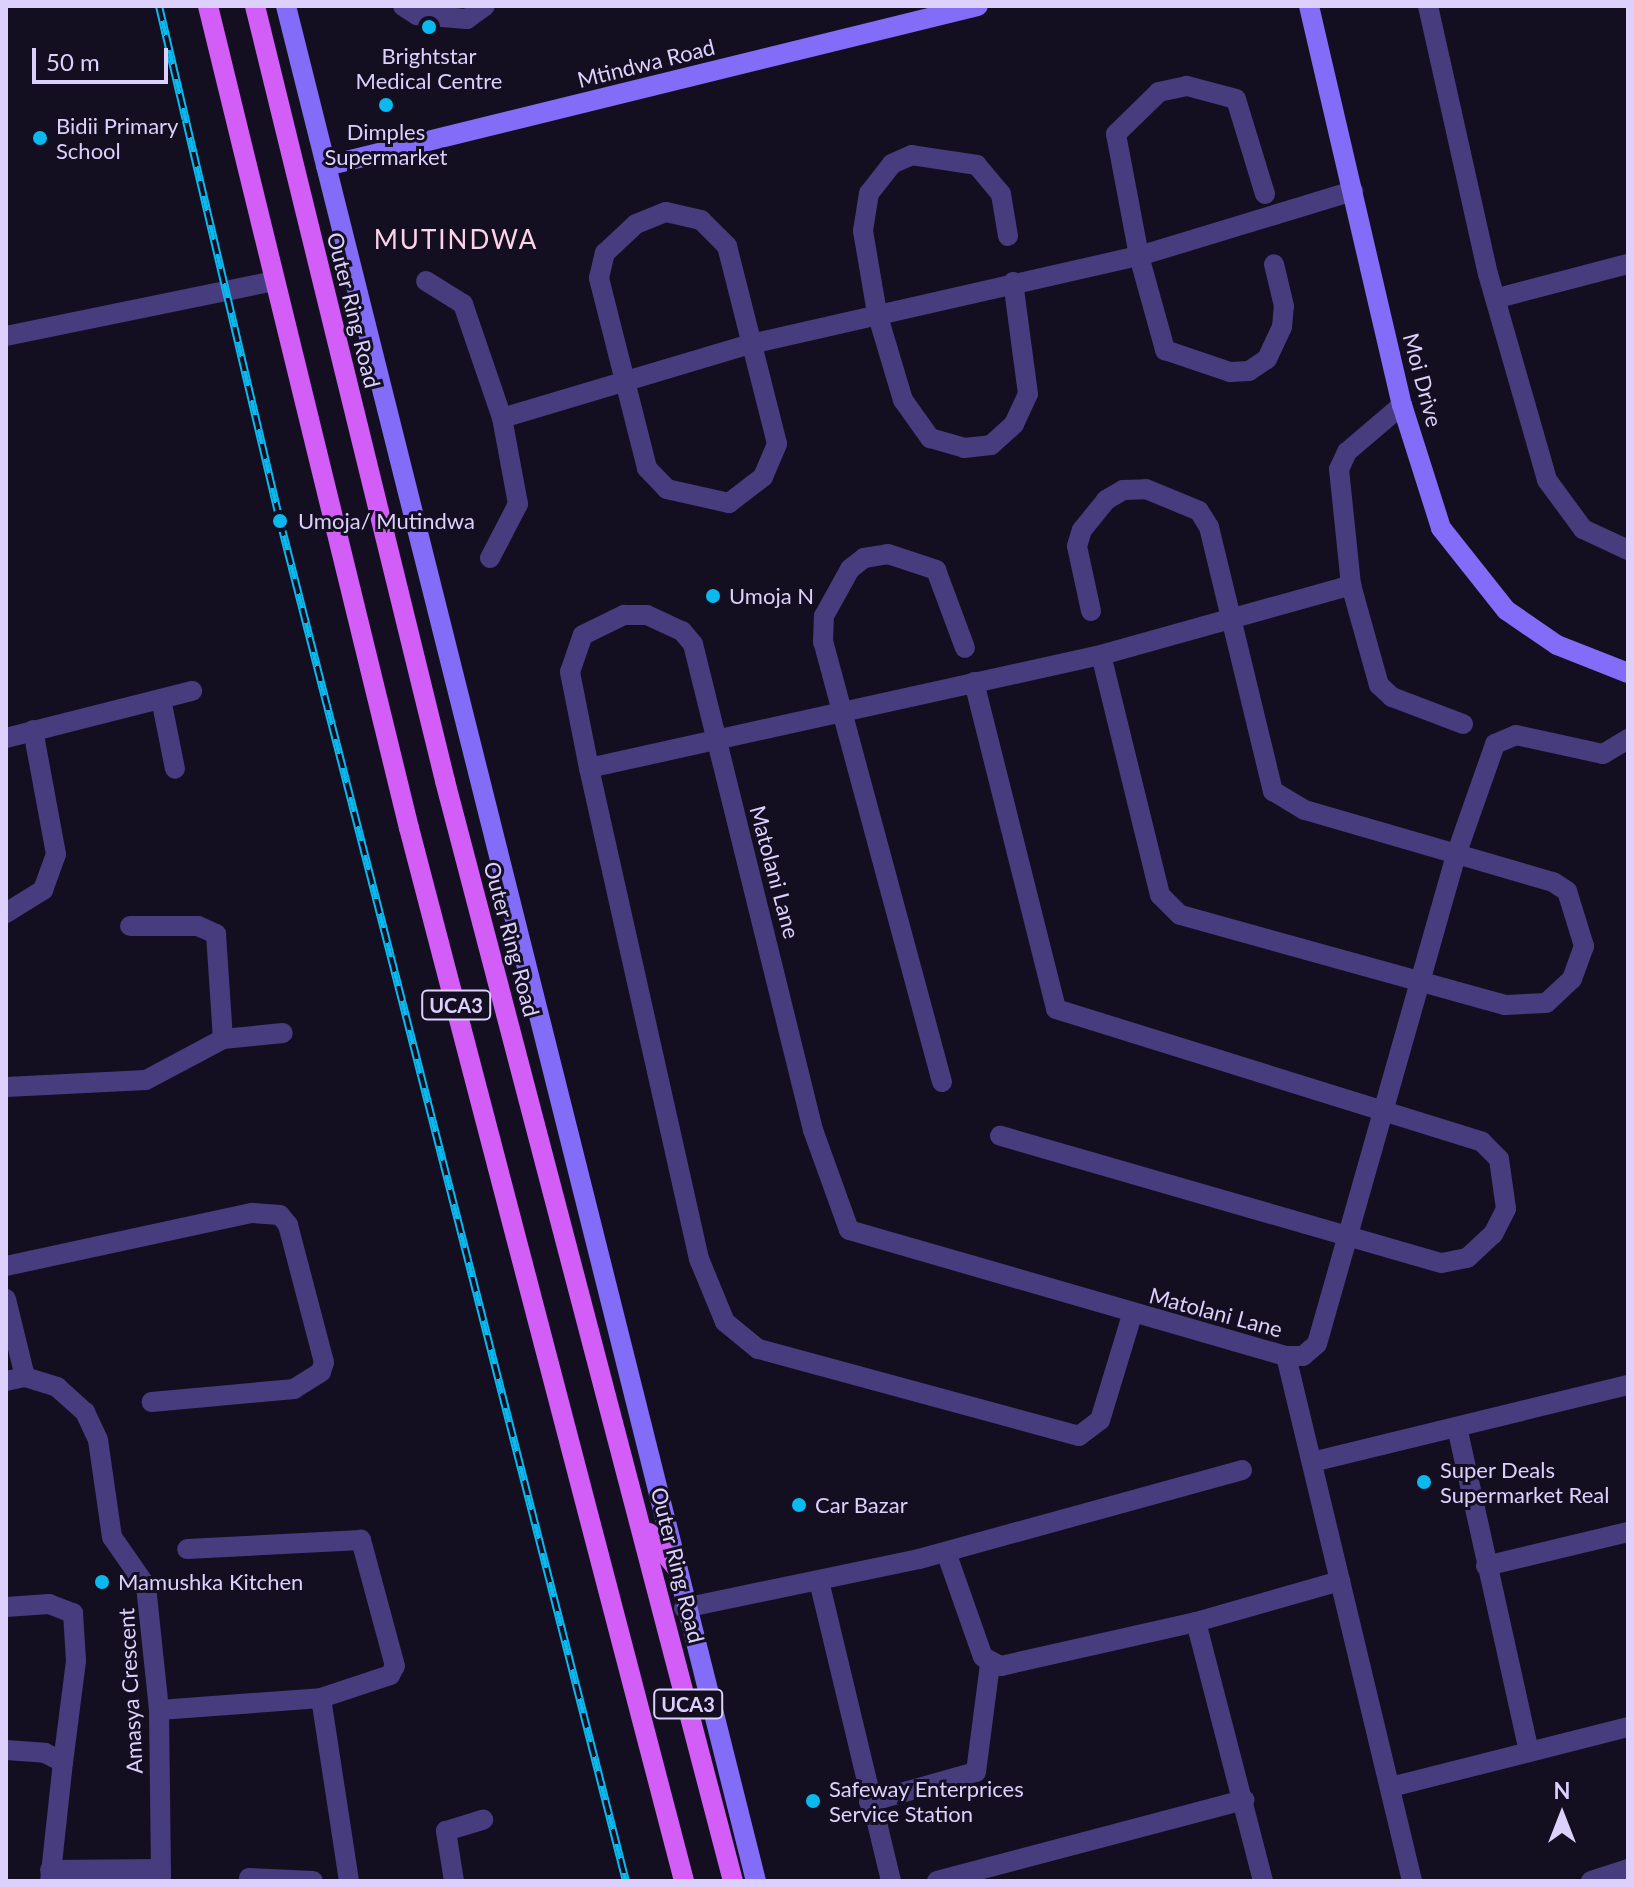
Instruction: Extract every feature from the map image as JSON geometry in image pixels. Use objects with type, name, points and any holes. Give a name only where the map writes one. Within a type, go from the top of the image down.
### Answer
[{"type":"main road","name":"UCA3","points":[[208,6],[273,281],[684,1881]]},
{"type":"main road","name":"Outer Ring Road","points":[[255,6],[445,781],[644,1527],[733,1881]]},
{"type":"main road","name":"UCA3","points":[[286,6],[675,1566]]},
{"type":"main road","name":"Mtindwa Road","points":[[326,166],[978,6]]},
{"type":"main road","name":"Moi Drive","points":[[1309,6],[1402,405],[1441,528],[1470,572],[1506,610],[1557,645],[1628,673]]},
{"type":"main road","points":[[644,1527],[675,1566]]},
{"type":"main road","name":"Outer Ring Road","points":[[675,1566],[756,1881]]},
{"type":"street","points":[[403,6],[417,15],[467,19],[485,6]]},
{"type":"street","points":[[1428,15],[1547,480],[1583,529],[1628,550]]},
{"type":"street","points":[[1265,194],[1236,99],[1187,86],[1159,92],[1116,134],[1139,256],[1165,350],[1230,372],[1249,371],[1267,359],[1282,327],[1274,264]]},
{"type":"street","points":[[1008,236],[1001,194],[977,165],[928,154],[892,164],[869,193],[862,217],[877,313],[912,419],[930,438],[964,448],[991,445],[1014,424],[1028,394],[1013,282]]},
{"type":"street","points":[[502,418],[623,379],[751,344],[1013,282],[1139,256],[1353,191]]},
{"type":"street","points":[[650,214],[701,220],[719,233],[777,444],[763,477],[729,503],[655,481],[623,379],[600,265],[650,214]]},
{"type":"street","points":[[1498,298],[1628,264]]},
{"type":"street","points":[[6,336],[273,281]]},
{"type":"street","points":[[426,281],[463,304],[502,418],[518,504],[490,558]]},
{"type":"street","points":[[1402,405],[1347,452],[1339,469],[1351,585],[1379,685],[1392,697],[1463,724]]},
{"type":"street","points":[[1091,611],[1078,555],[1082,530],[1106,500],[1123,490],[1146,489],[1199,511],[1233,620],[1273,791],[1305,810],[1567,891],[1582,962],[1546,1003],[1531,1008],[1422,985],[1180,915],[1166,905],[1101,655]]},
{"type":"street","points":[[942,1082],[823,642],[824,616],[832,592],[864,558],[888,554],[936,570],[965,648]]},
{"type":"street","points":[[589,768],[1101,655],[1351,585]]},
{"type":"street","points":[[713,743],[693,644],[666,621],[624,615],[583,635],[573,650],[570,672],[589,768],[699,1259],[725,1322],[758,1349],[1079,1436],[1100,1420],[1132,1315]]},
{"type":"street","points":[[974,682],[1056,1009],[1386,1108],[1482,1142],[1499,1159],[1506,1209],[1493,1234],[1467,1258],[1441,1263],[1000,1136]]},
{"type":"street","points":[[6,738],[192,691]]},
{"type":"street","points":[[161,699],[175,769]]},
{"type":"street","points":[[6,913],[43,890],[56,854],[33,730]]},
{"type":"street","name":"Matolani Lane","points":[[713,743],[755,880],[813,1130],[840,1218],[856,1237],[1286,1356],[1303,1356],[1317,1344],[1422,985],[1456,855],[1495,744],[1504,736],[1603,754],[1628,739]]},
{"type":"street","points":[[130,926],[198,926],[216,934],[223,1039]]},
{"type":"street","points":[[6,1087],[146,1080],[223,1039],[283,1033]]},
{"type":"street","points":[[6,1266],[252,1213],[280,1215],[316,1331],[321,1372],[294,1389],[152,1402]]},
{"type":"street","points":[[6,1299],[16,1379]]},
{"type":"street","points":[[1286,1356],[1412,1881]]},
{"type":"street","name":"Amasya Crescent","points":[[16,1379],[57,1387],[85,1412],[98,1440],[112,1537],[146,1586],[152,1606],[159,1710],[161,1875]]},
{"type":"street","points":[[1312,1462],[1628,1385]]},
{"type":"street","points":[[1457,1427],[1529,1752]]},
{"type":"street","points":[[684,1608],[946,1552],[1242,1470]]},
{"type":"street","points":[[1486,1566],[1628,1532]]},
{"type":"street","points":[[159,1710],[321,1698],[390,1675],[395,1666],[368,1546],[349,1537],[187,1549]]},
{"type":"street","points":[[869,1802],[976,1772],[982,1761],[990,1664],[946,1552]]},
{"type":"street","points":[[819,1581],[869,1802],[891,1881]]},
{"type":"street","points":[[990,1664],[1196,1622],[1340,1581]]},
{"type":"street","points":[[6,1607],[49,1604],[73,1613],[76,1661],[50,1876],[161,1875]]},
{"type":"street","points":[[1196,1622],[1263,1881]]},
{"type":"street","points":[[321,1698],[349,1881]]},
{"type":"street","points":[[1391,1787],[1628,1727]]},
{"type":"street","points":[[6,1750],[45,1753],[63,1762]]},
{"type":"street","points":[[937,1881],[1244,1800]]},
{"type":"street","points":[[454,1881],[446,1831],[483,1820]]},
{"type":"street","points":[[1591,1881],[1628,1869]]},
{"type":"street","points":[[249,1878],[313,1881]]},
{"type":"railway","points":[[159,6],[280,521],[626,1881]]},
{"type":"place","name":"Brightstar Medical Centre","points":[[429,27]]},
{"type":"place","name":"Dimples Supermarket","points":[[386,105]]},
{"type":"place","name":"Bidii Primary School","points":[[40,138]]},
{"type":"place","name":"Umoja/ Mutindwa","points":[[280,521]]},
{"type":"place","name":"Umoja N","points":[[713,596]]},
{"type":"place","name":"Super Deals Supermarket Real","points":[[1424,1482]]},
{"type":"place","name":"Car Bazar","points":[[799,1505]]},
{"type":"place","name":"Mamushka Kitchen","points":[[102,1582]]},
{"type":"place","name":"Safeway Enterprices Service Station","points":[[813,1801]]},
{"type":"district","name":"MUTINDWA","points":[[456,240]]}]
